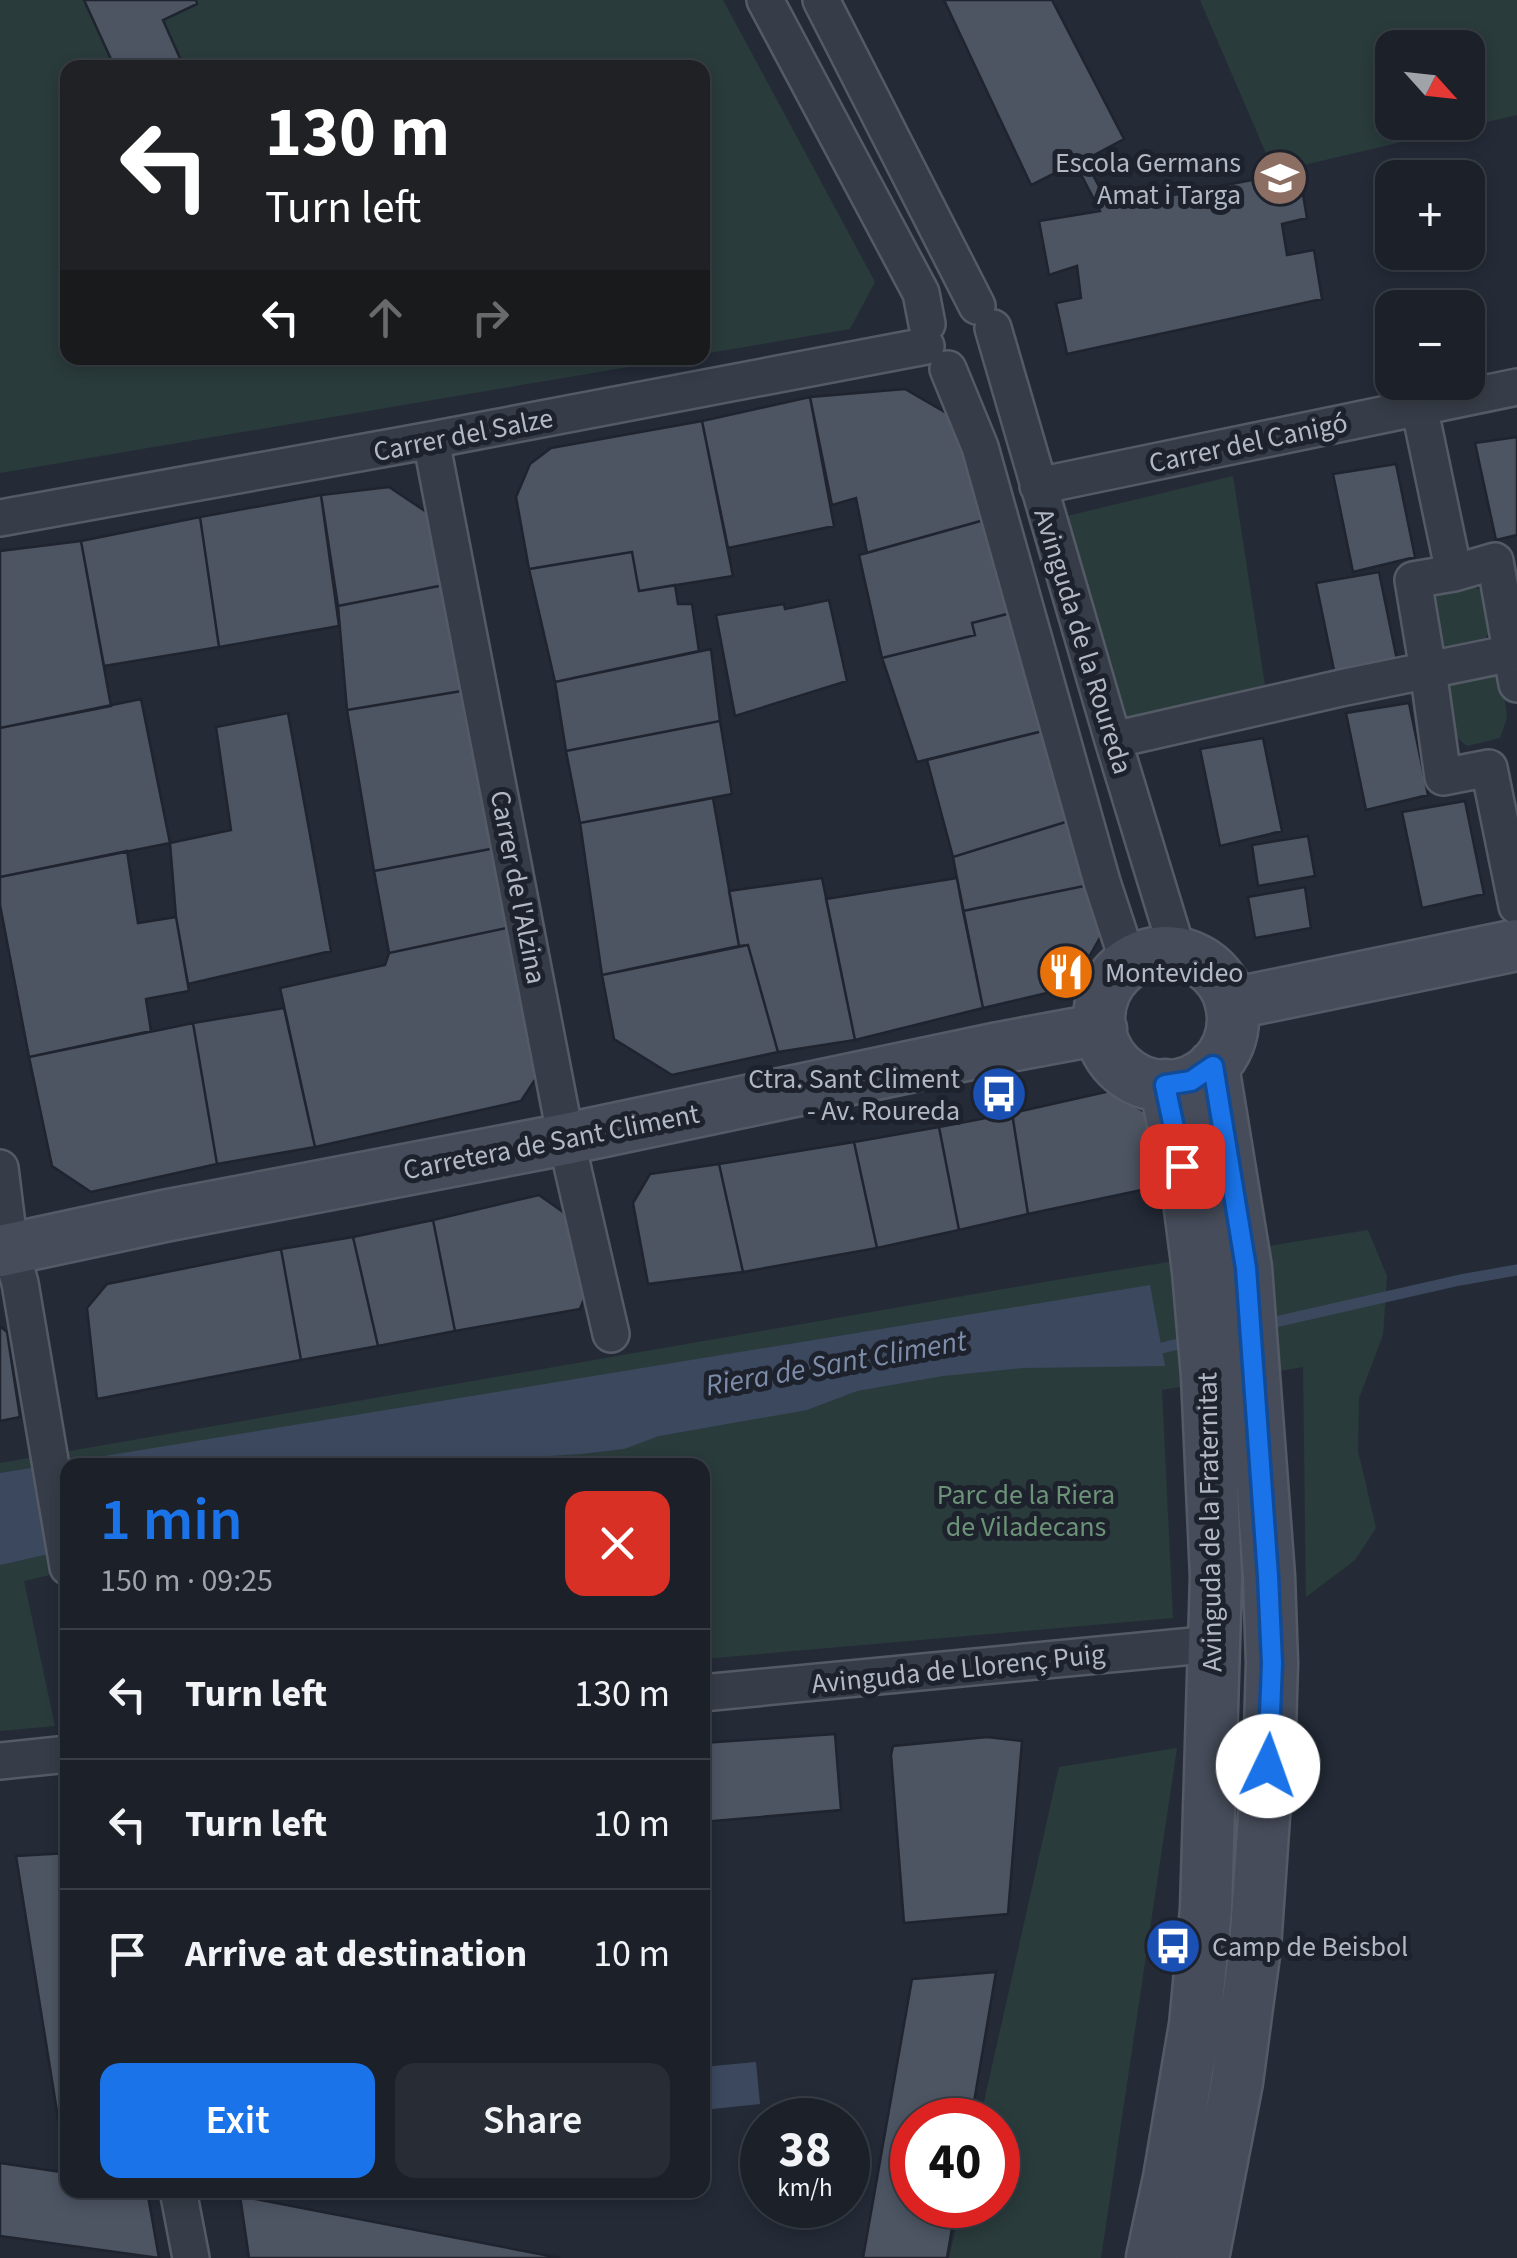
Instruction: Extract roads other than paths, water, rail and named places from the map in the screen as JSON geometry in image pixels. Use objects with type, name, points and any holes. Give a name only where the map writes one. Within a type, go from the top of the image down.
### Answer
[{"type":"street","name":"Avinguda de la Roureda","points":[[765,0],[921,293],[934,346],[980,447],[1102,882],[1129,964]]},
{"type":"street","name":"Avinguda de la Roureda","points":[[822,0],[985,317],[1178,953]]},
{"type":"street","points":[[967,302],[985,317],[993,340],[990,351],[973,367],[962,370],[934,346],[931,315],[947,303],[967,302]]},
{"type":"street","name":"Carrer del Salze","points":[[0,518],[934,346]]},
{"type":"street","name":"Carrer del Canigó","points":[[1038,486],[1517,387]]},
{"type":"street","points":[[1420,406],[1454,573]]},
{"type":"street","name":"Carrer de l'Alzina","points":[[431,440],[566,1139],[610,1334]]},
{"type":"street","points":[[1113,740],[1428,670],[1515,663],[1495,561],[1413,580],[1428,670],[1443,777],[1503,764],[1517,906]]},
{"type":"street","points":[[1231,1004],[1517,945]]},
{"type":"street","points":[[1156,953],[1178,953],[1197,959],[1212,970],[1224,986],[1233,1020],[1224,1053],[1213,1066],[1191,1081],[1165,1085],[1138,1079],[1122,1069],[1106,1046],[1100,1010],[1115,976],[1129,964],[1156,953]]},
{"type":"street","name":"Carretera de Sant Climent","points":[[5,1250],[1101,1029]]},
{"type":"street","name":"Avinguda de la Fraternitat","points":[[1203,2258],[1237,2082],[1255,1947],[1272,1663],[1268,1576],[1230,1373],[1213,1066]]},
{"type":"street","name":"Avinguda de la Fraternitat","points":[[1165,1085],[1188,1200],[1222,1270]]},
{"type":"street","points":[[0,1168],[5,1250],[20,1282],[60,1521]]},
{"type":"street","name":"Avinguda de la Fraternitat","points":[[1152,2258],[1194,2025],[1206,1909],[1216,1578],[1230,1373]]},
{"type":"street","name":"Avinguda de Llorenç Puig","points":[[710,1692],[1214,1644]]},
{"type":"street","points":[[0,1761],[60,1755]]},
{"type":"street","points":[[180,2198],[191,2258]]},
{"type":"water","points":[[1150,1285],[1165,1366],[1024,1368],[943,1376],[857,1391],[807,1410],[659,1436],[624,1449],[581,1454],[516,1458],[92,1458]]},
{"type":"water","points":[[60,1463],[60,1552],[0,1565],[0,1473]]},
{"type":"water","points":[[756,2062],[759,2098],[740,2098],[740,2106],[710,2109],[710,2066]]},
{"type":"waterway","name":"Riera de Sant Climent","points":[[1262,1325],[1517,1270]]},
{"type":"waterway","name":"Riera de Sant Climent","points":[[1150,1351],[1190,1341]]},
{"type":"place","name":"Escola Germans Amat i Targa","points":[[1280,178]]},
{"type":"place","name":"Montevideo","points":[[1066,972]]},
{"type":"place","name":"Ctra. Sant Climent - Av. Roureda","points":[[999,1094]]},
{"type":"place","name":"Camp de Beisbol","points":[[1173,1946]]},
{"type":"park label","name":"Parc de la Riera de Viladecans","points":[[1026,1510]]}]
